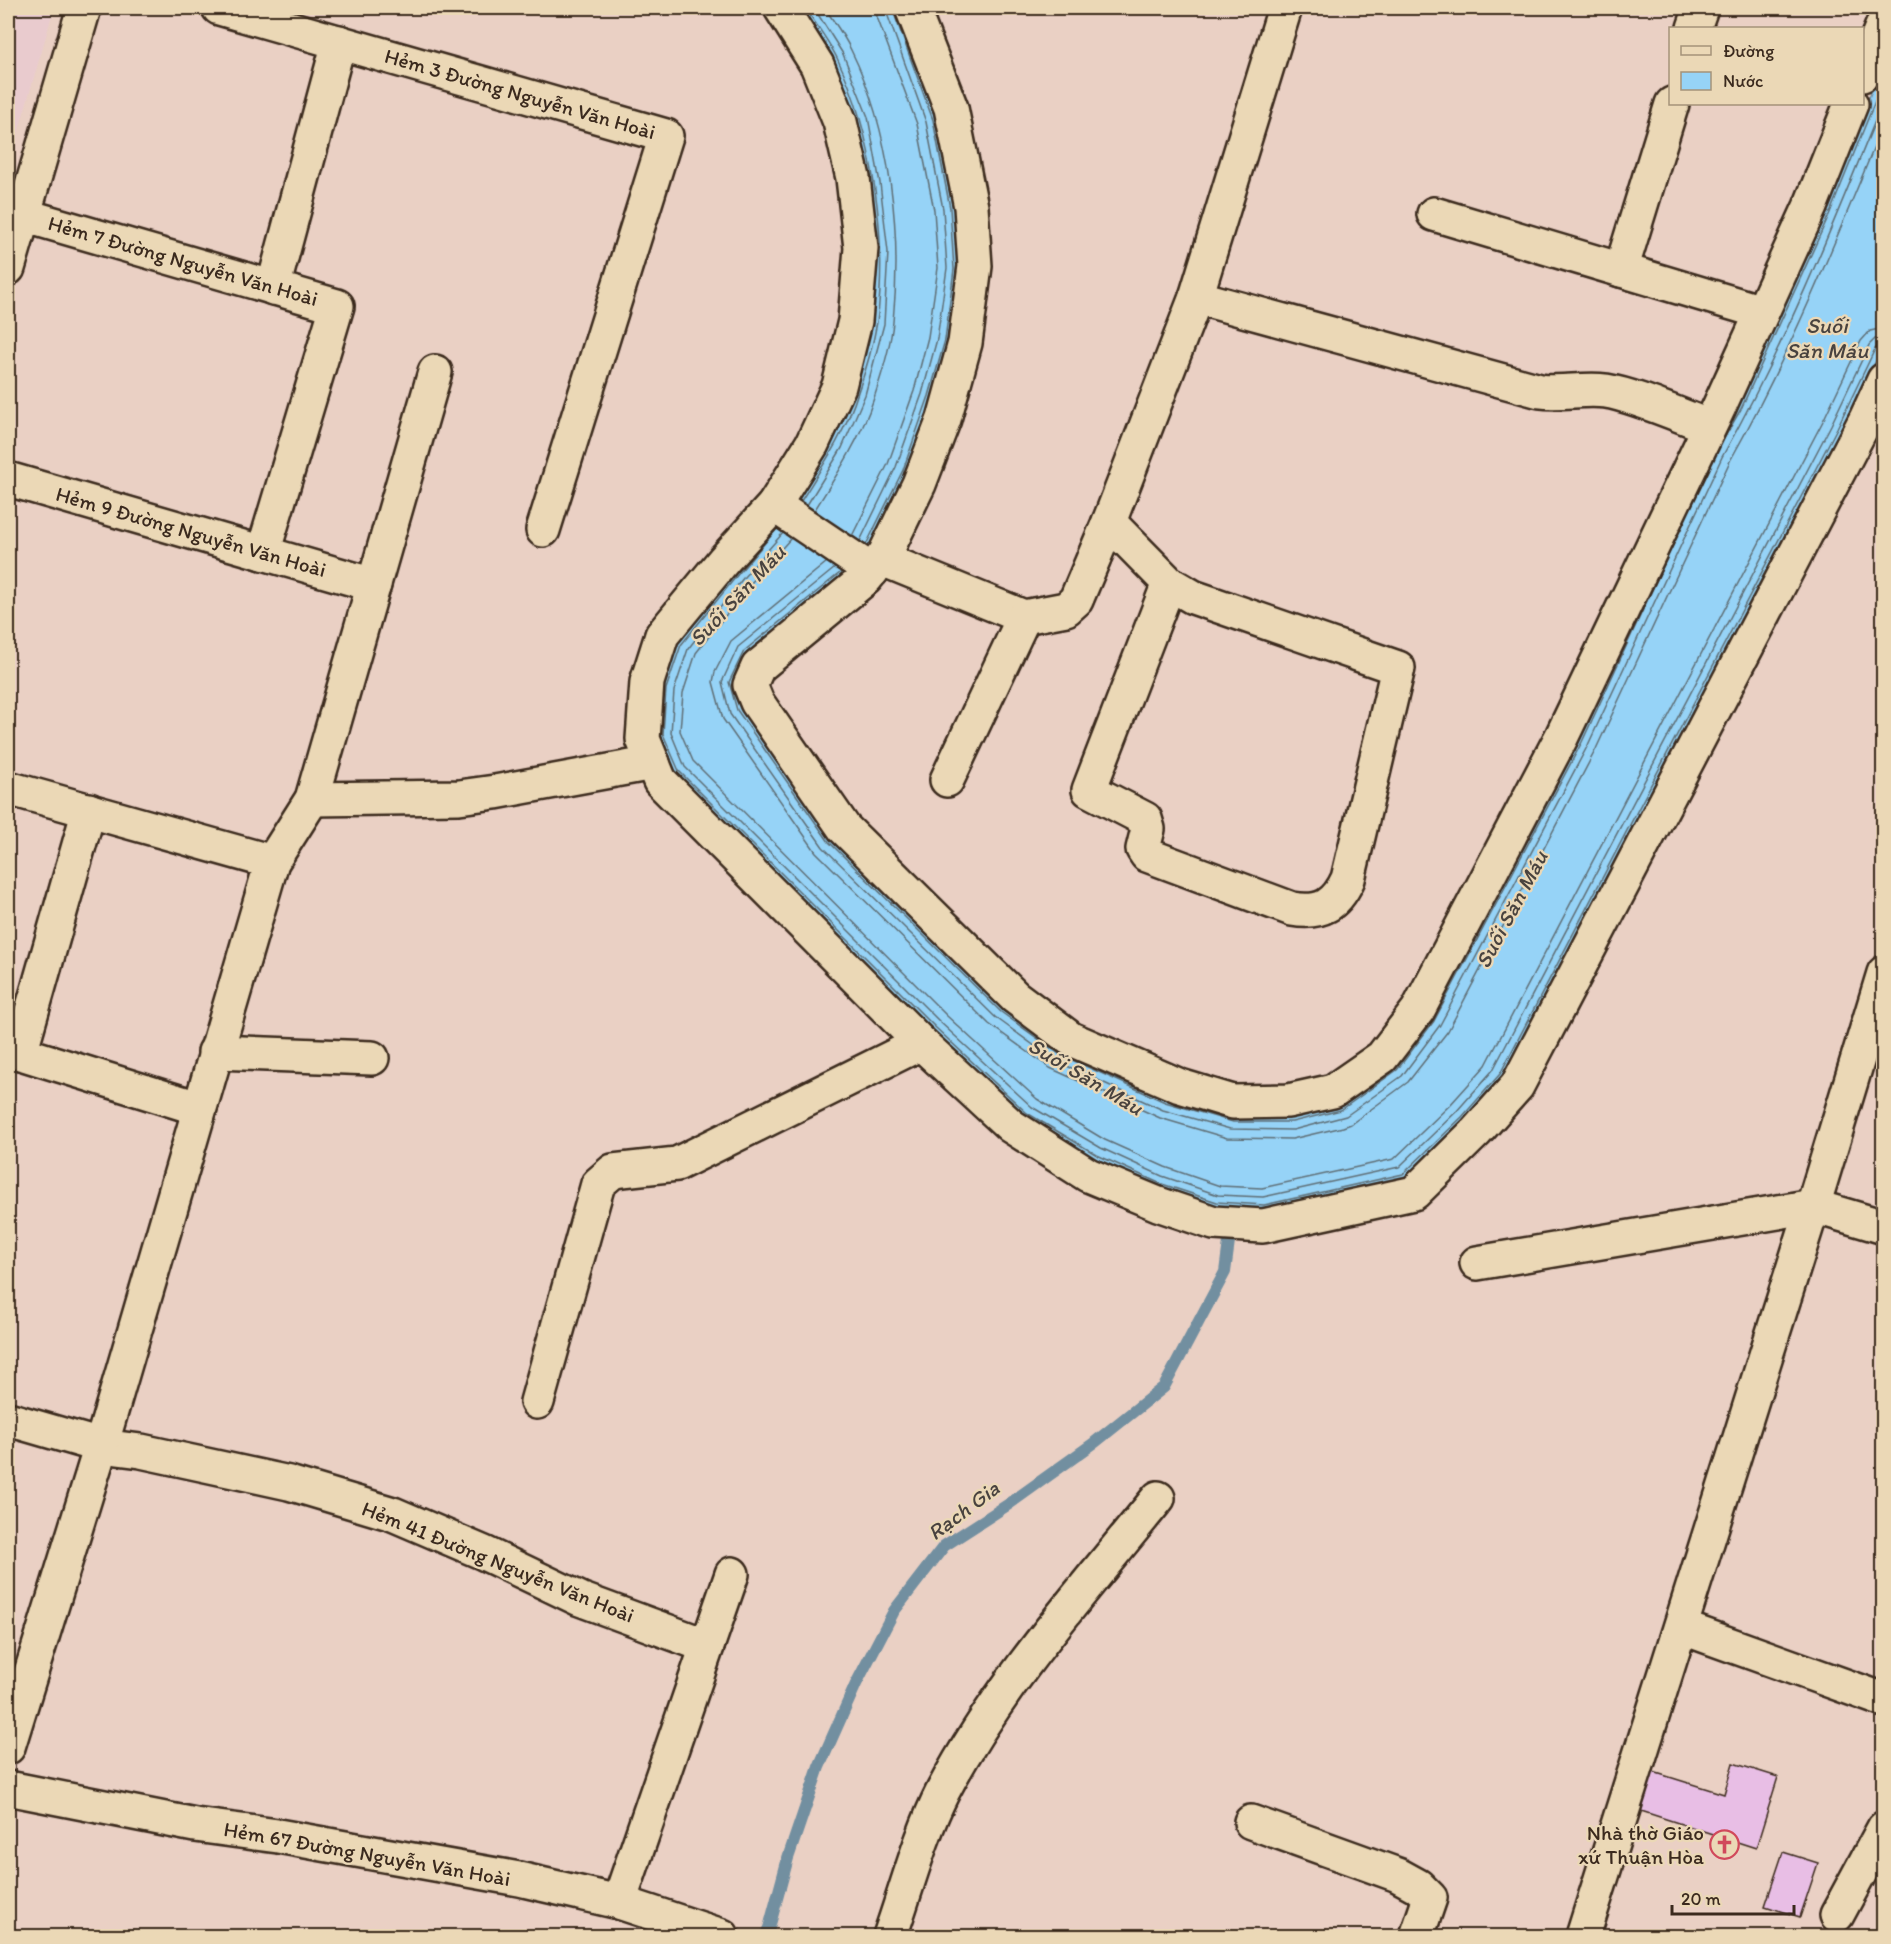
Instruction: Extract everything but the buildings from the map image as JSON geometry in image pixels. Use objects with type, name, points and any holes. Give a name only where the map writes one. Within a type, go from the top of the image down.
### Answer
[{"type":"street","points":[[8,268],[84,8]]},
{"type":"street","name":"Hẻm 3 Đường Nguyễn Văn Hoài","points":[[219,8],[666,136],[543,530]]},
{"type":"street","points":[[781,8],[817,65],[840,122],[853,178],[861,248],[855,321],[839,386],[812,444],[774,506],[724,560],[662,635],[647,682],[643,739],[660,781],[921,1043],[1011,1126],[1088,1175],[1158,1204],[1214,1223],[1263,1226],[1414,1193],[1476,1132],[1517,1086],[1866,419],[1884,380]]},
{"type":"street","points":[[912,8],[951,108],[971,207],[975,266],[965,343],[944,419],[919,484],[877,565],[866,578],[758,667],[750,685],[756,702],[844,828],[1015,997],[1071,1039],[1180,1086],[1233,1102],[1288,1101],[1333,1091],[1382,1057],[1418,1010],[1562,736],[1762,312],[1810,207],[1851,105]]},
{"type":"street","points":[[774,506],[877,565],[1024,617],[1066,609],[1072,605],[1109,522],[1196,297],[1285,8]]},
{"type":"street","points":[[1694,27],[1701,8]]},
{"type":"street","points":[[1864,72],[1884,22]]},
{"type":"street","points":[[273,288],[339,42]]},
{"type":"street","points":[[1621,270],[1671,105]]},
{"type":"street","points":[[1434,214],[1762,312]]},
{"type":"street","name":"Hẻm 7 Đường Nguyễn Văn Hoài","points":[[23,215],[337,306],[262,553]]},
{"type":"street","points":[[1196,297],[1540,391],[1565,393],[1590,390],[1620,394],[1708,426]]},
{"type":"street","points":[[8,1747],[101,1446],[198,1108],[272,862],[312,799],[435,372]]},
{"type":"street","name":"Hẻm 9 Đường Nguyễn Văn Hoài","points":[[8,479],[374,585]]},
{"type":"street","points":[[1109,522],[1169,583],[1193,597],[1398,668],[1348,879],[1335,901],[1325,907],[1314,911],[1292,909],[1147,855],[1143,849],[1148,829],[1145,819],[1089,790],[1169,583]]},
{"type":"street","points":[[947,780],[1024,617]]},
{"type":"street","points":[[312,799],[459,797],[653,763]]},
{"type":"street","points":[[8,788],[272,862]]},
{"type":"street","points":[[89,810],[14,1051],[198,1108]]},
{"type":"street","points":[[1583,1936],[1884,973]]},
{"type":"street","points":[[537,1402],[598,1184],[602,1179],[613,1171],[677,1164],[921,1043]]},
{"type":"street","points":[[215,1052],[372,1058]]},
{"type":"street","points":[[1477,1263],[1813,1206],[1884,1227]]},
{"type":"street","name":"Hẻm 41 Đường Nguyễn Văn Hoài","points":[[8,1419],[101,1446],[141,1450],[289,1483],[393,1514],[484,1553],[580,1599],[707,1646]]},
{"type":"street","points":[[890,1936],[928,1826],[942,1793],[972,1740],[1002,1694],[1158,1498]]},
{"type":"street","points":[[619,1902],[732,1574]]},
{"type":"street","points":[[1681,1627],[1884,1700]]},
{"type":"street","name":"Hẻm 67 Đường Nguyễn Văn Hoài","points":[[8,1788],[195,1825],[278,1836],[519,1879],[619,1902],[722,1936]]},
{"type":"street","points":[[1251,1822],[1398,1875],[1418,1886],[1430,1898],[1417,1936]]},
{"type":"street","points":[[1837,1915],[1884,1828]]},
{"type":"shaded area","points":[[8,8],[54,8],[8,168]]},
{"type":"water","name":"Suối Săn Máu","points":[[798,8],[898,8],[939,118],[956,207],[960,269],[951,342],[935,398],[909,472],[870,550],[735,682],[1004,1007],[1234,1116],[1393,1066],[1823,212],[1883,63],[1883,345],[1843,431],[1505,1078],[1466,1121],[1406,1179],[1265,1211],[1215,1208],[1157,1188],[1095,1160],[1024,1118],[932,1033],[674,774],[657,736],[660,688],[676,642],[871,321]]},
{"type":"waterway","name":"Rạch Gia","points":[[765,1936],[788,1858],[819,1767],[856,1684],[894,1611],[944,1546],[1009,1504],[1094,1443],[1164,1387],[1225,1272],[1231,1227]]},
{"type":"place","name":"Nhà thờ Giáo xứ Thuận Hòa","points":[[1725,1845]]}]
